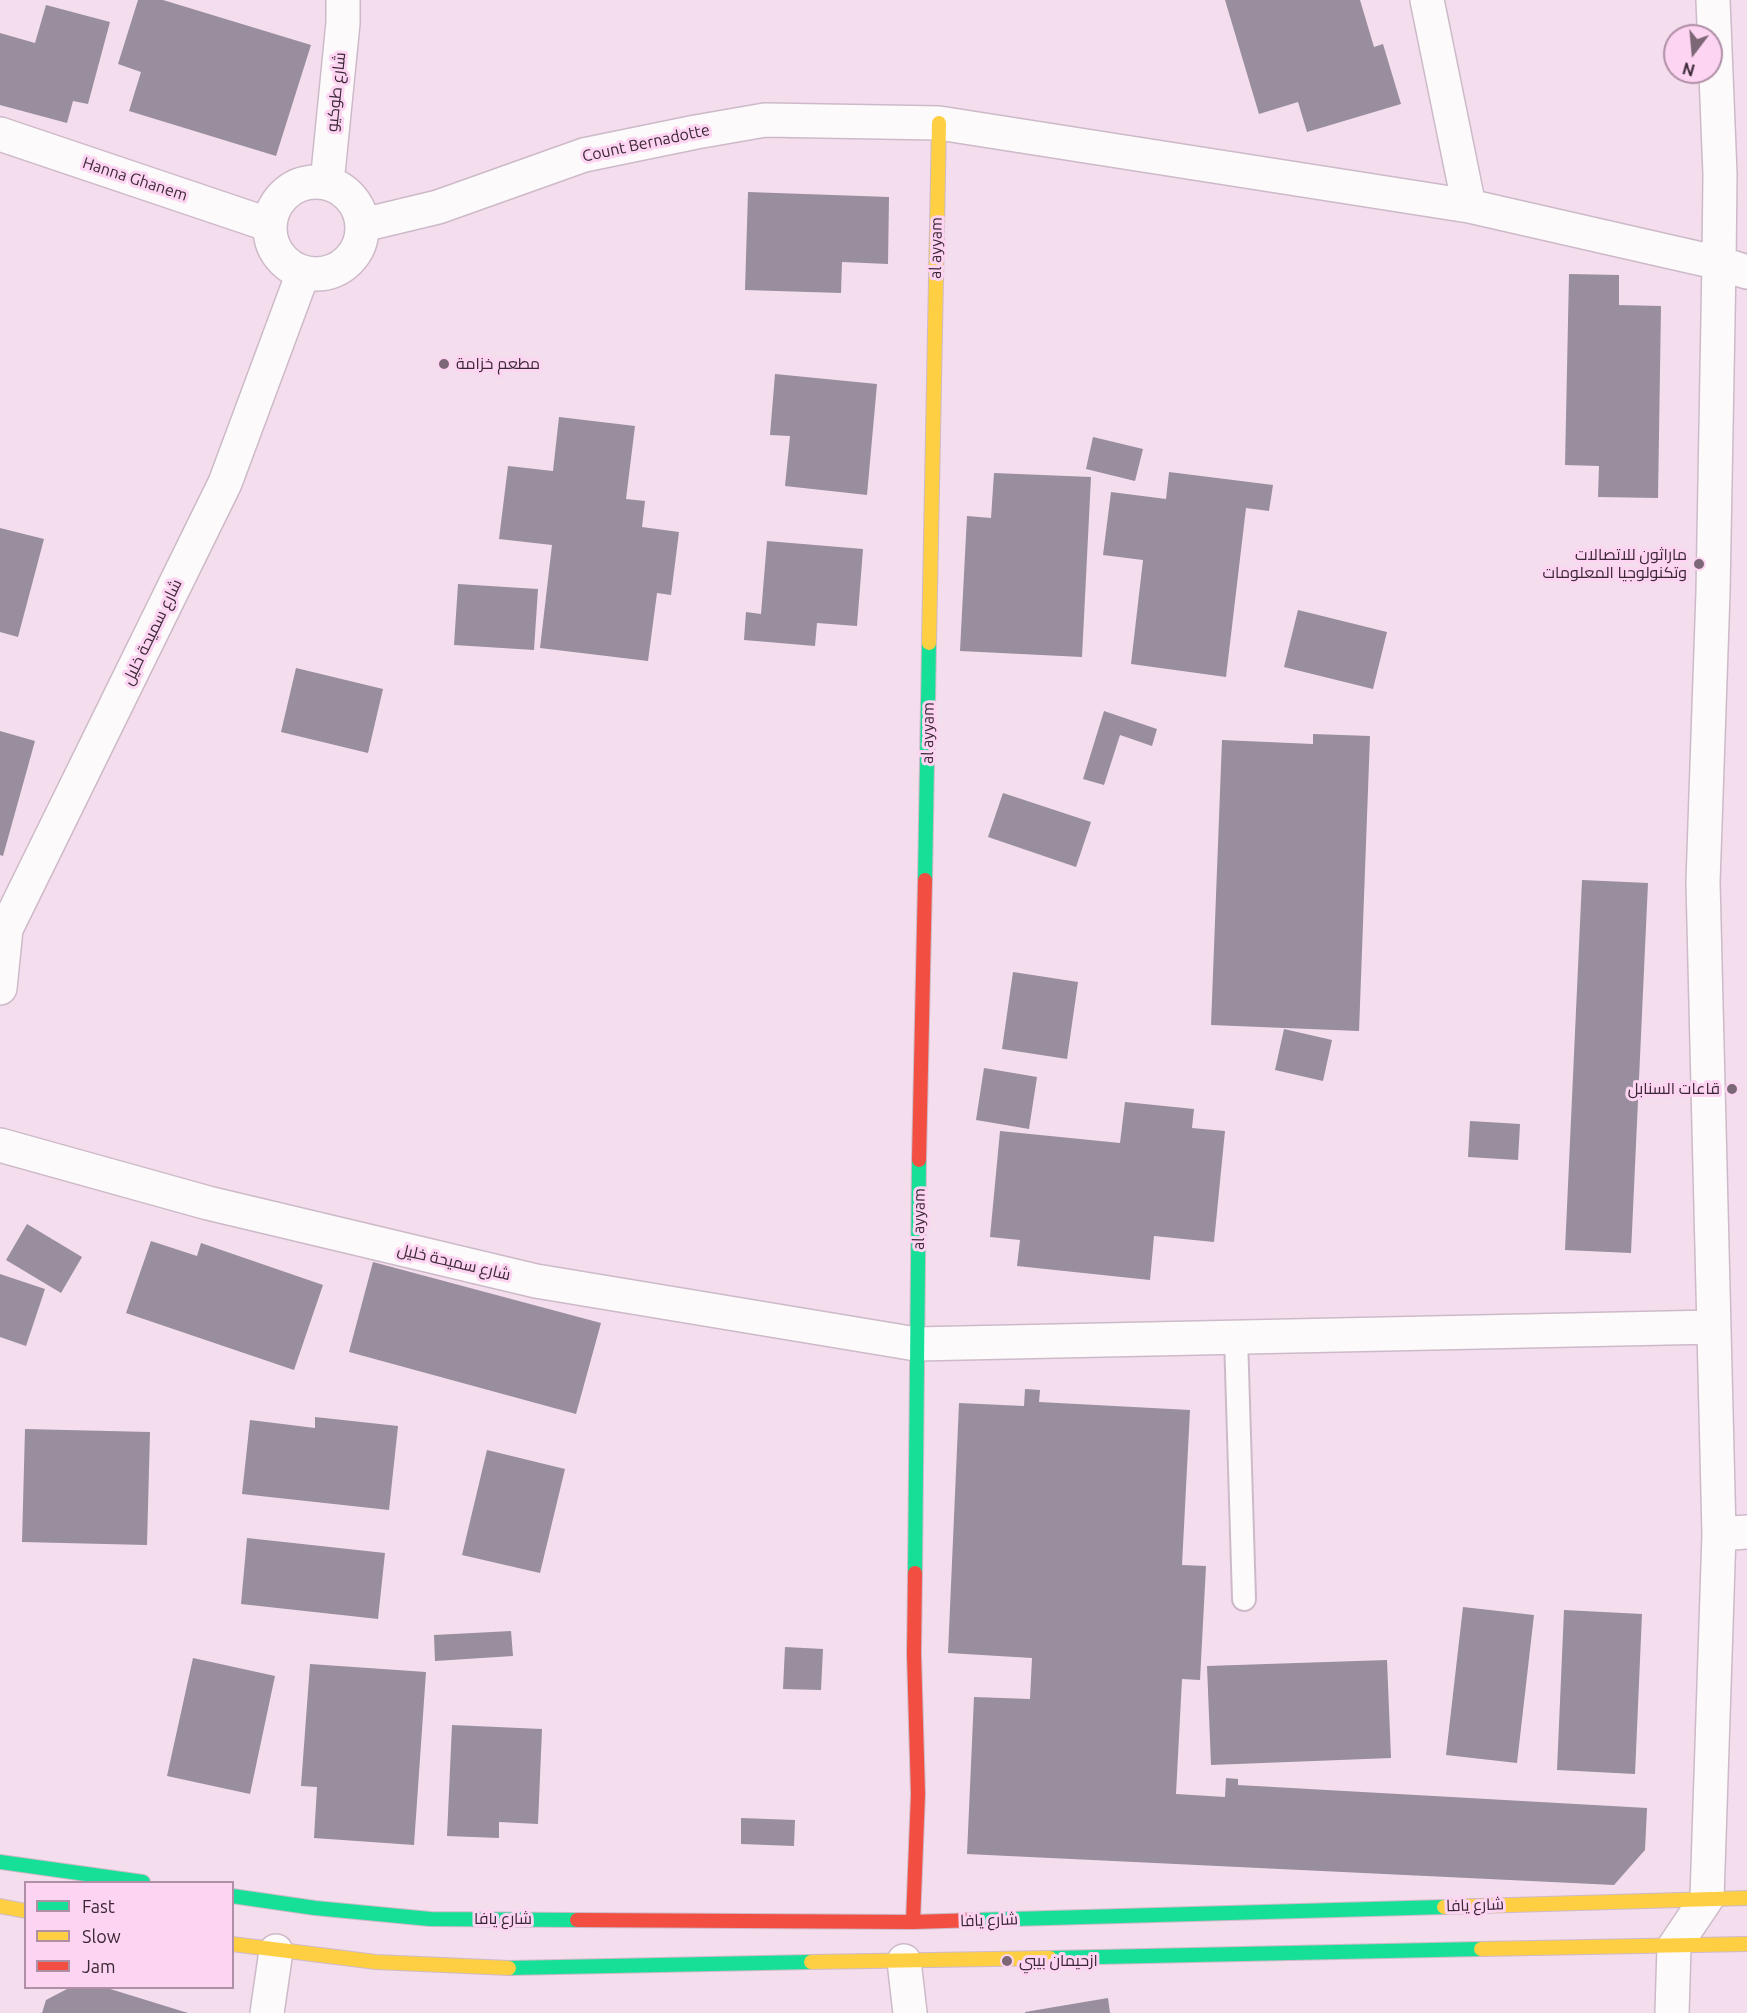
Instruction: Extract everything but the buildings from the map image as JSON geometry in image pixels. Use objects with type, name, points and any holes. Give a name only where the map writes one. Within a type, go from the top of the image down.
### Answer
[{"type":"main road","name":"al ayyam","points":[[913,1922],[918,1794],[914,1654],[916,1344],[939,123]]},
{"type":"main road","points":[[0,1862],[136,1881]]},
{"type":"main road","name":"شارع يافا","points":[[234,1896],[315,1908],[430,1918],[913,1922],[1747,1898]]},
{"type":"main road","points":[[0,1906],[24,1911]]},
{"type":"main road","points":[[234,1944],[376,1962],[513,1968],[1747,1944]]},
{"type":"street","name":"شارع طوكيو","points":[[327,183],[344,23],[343,0]]},
{"type":"street","points":[[1427,0],[1470,206]]},
{"type":"street","points":[[1672,2013],[1674,1947],[1707,1898],[1733,1533],[1713,1327],[1703,882],[1713,592],[1733,268],[1720,174],[1713,0]]},
{"type":"street","name":"Count Bernadotte","points":[[363,225],[438,207],[584,155],[696,132],[765,120],[939,123],[1470,206],[1733,268]]},
{"type":"street","name":"Hanna Ghanem","points":[[0,134],[270,225]]},
{"type":"street","points":[[311,182],[327,183],[340,189],[352,199],[363,225],[362,240],[356,253],[346,264],[333,272],[318,275],[303,273],[289,266],[278,255],[271,241],[270,225],[274,209],[282,196],[295,187],[311,182]]},
{"type":"street","name":"شارع سميحة خليل","points":[[0,987],[6,929],[13,894],[225,483],[303,273]]},
{"type":"street","name":"شارع سميحة خليل","points":[[0,1145],[208,1203],[536,1281],[916,1344],[1713,1327]]},
{"type":"street","points":[[267,2013],[276,1951]]},
{"type":"street","points":[[904,1961],[910,2013]]},
{"type":"lane","points":[[1236,1337],[1244,1599]]},
{"type":"traffic: fast","points":[[925,880],[929,643]]},
{"type":"traffic: fast","points":[[915,1573],[919,1160]]},
{"type":"traffic: fast","points":[[0,1862],[136,1881]]},
{"type":"traffic: fast","points":[[234,1896],[315,1908],[430,1919],[577,1920]]},
{"type":"traffic: fast","points":[[977,1920],[1444,1907]]},
{"type":"traffic: fast","points":[[1050,1958],[1481,1949]]},
{"type":"traffic: fast","points":[[509,1968],[811,1962]]},
{"type":"traffic: slow","points":[[929,643],[939,123]]},
{"type":"traffic: slow","points":[[1444,1907],[1747,1898]]},
{"type":"traffic: slow","points":[[0,1906],[24,1911]]},
{"type":"traffic: slow","points":[[234,1944],[376,1962],[509,1968]]},
{"type":"traffic: slow","points":[[1481,1949],[1747,1944]]},
{"type":"traffic: slow","points":[[811,1962],[1050,1958]]},
{"type":"traffic: jam","points":[[919,1160],[925,880]]},
{"type":"traffic: jam","points":[[913,1922],[918,1794],[914,1654],[915,1573]]},
{"type":"traffic: jam","points":[[577,1920],[913,1922],[977,1920]]},
{"type":"place","name":"مطعم خزامة","points":[[444,364]]},
{"type":"place","name":"ماراثون للاتصالات وتكنولوجيا المعلومات","points":[[1699,564]]},
{"type":"place","name":"قاعات السنابل","points":[[1732,1089]]},
{"type":"place","name":"ازحيمان بيبي","points":[[1007,1961]]}]
